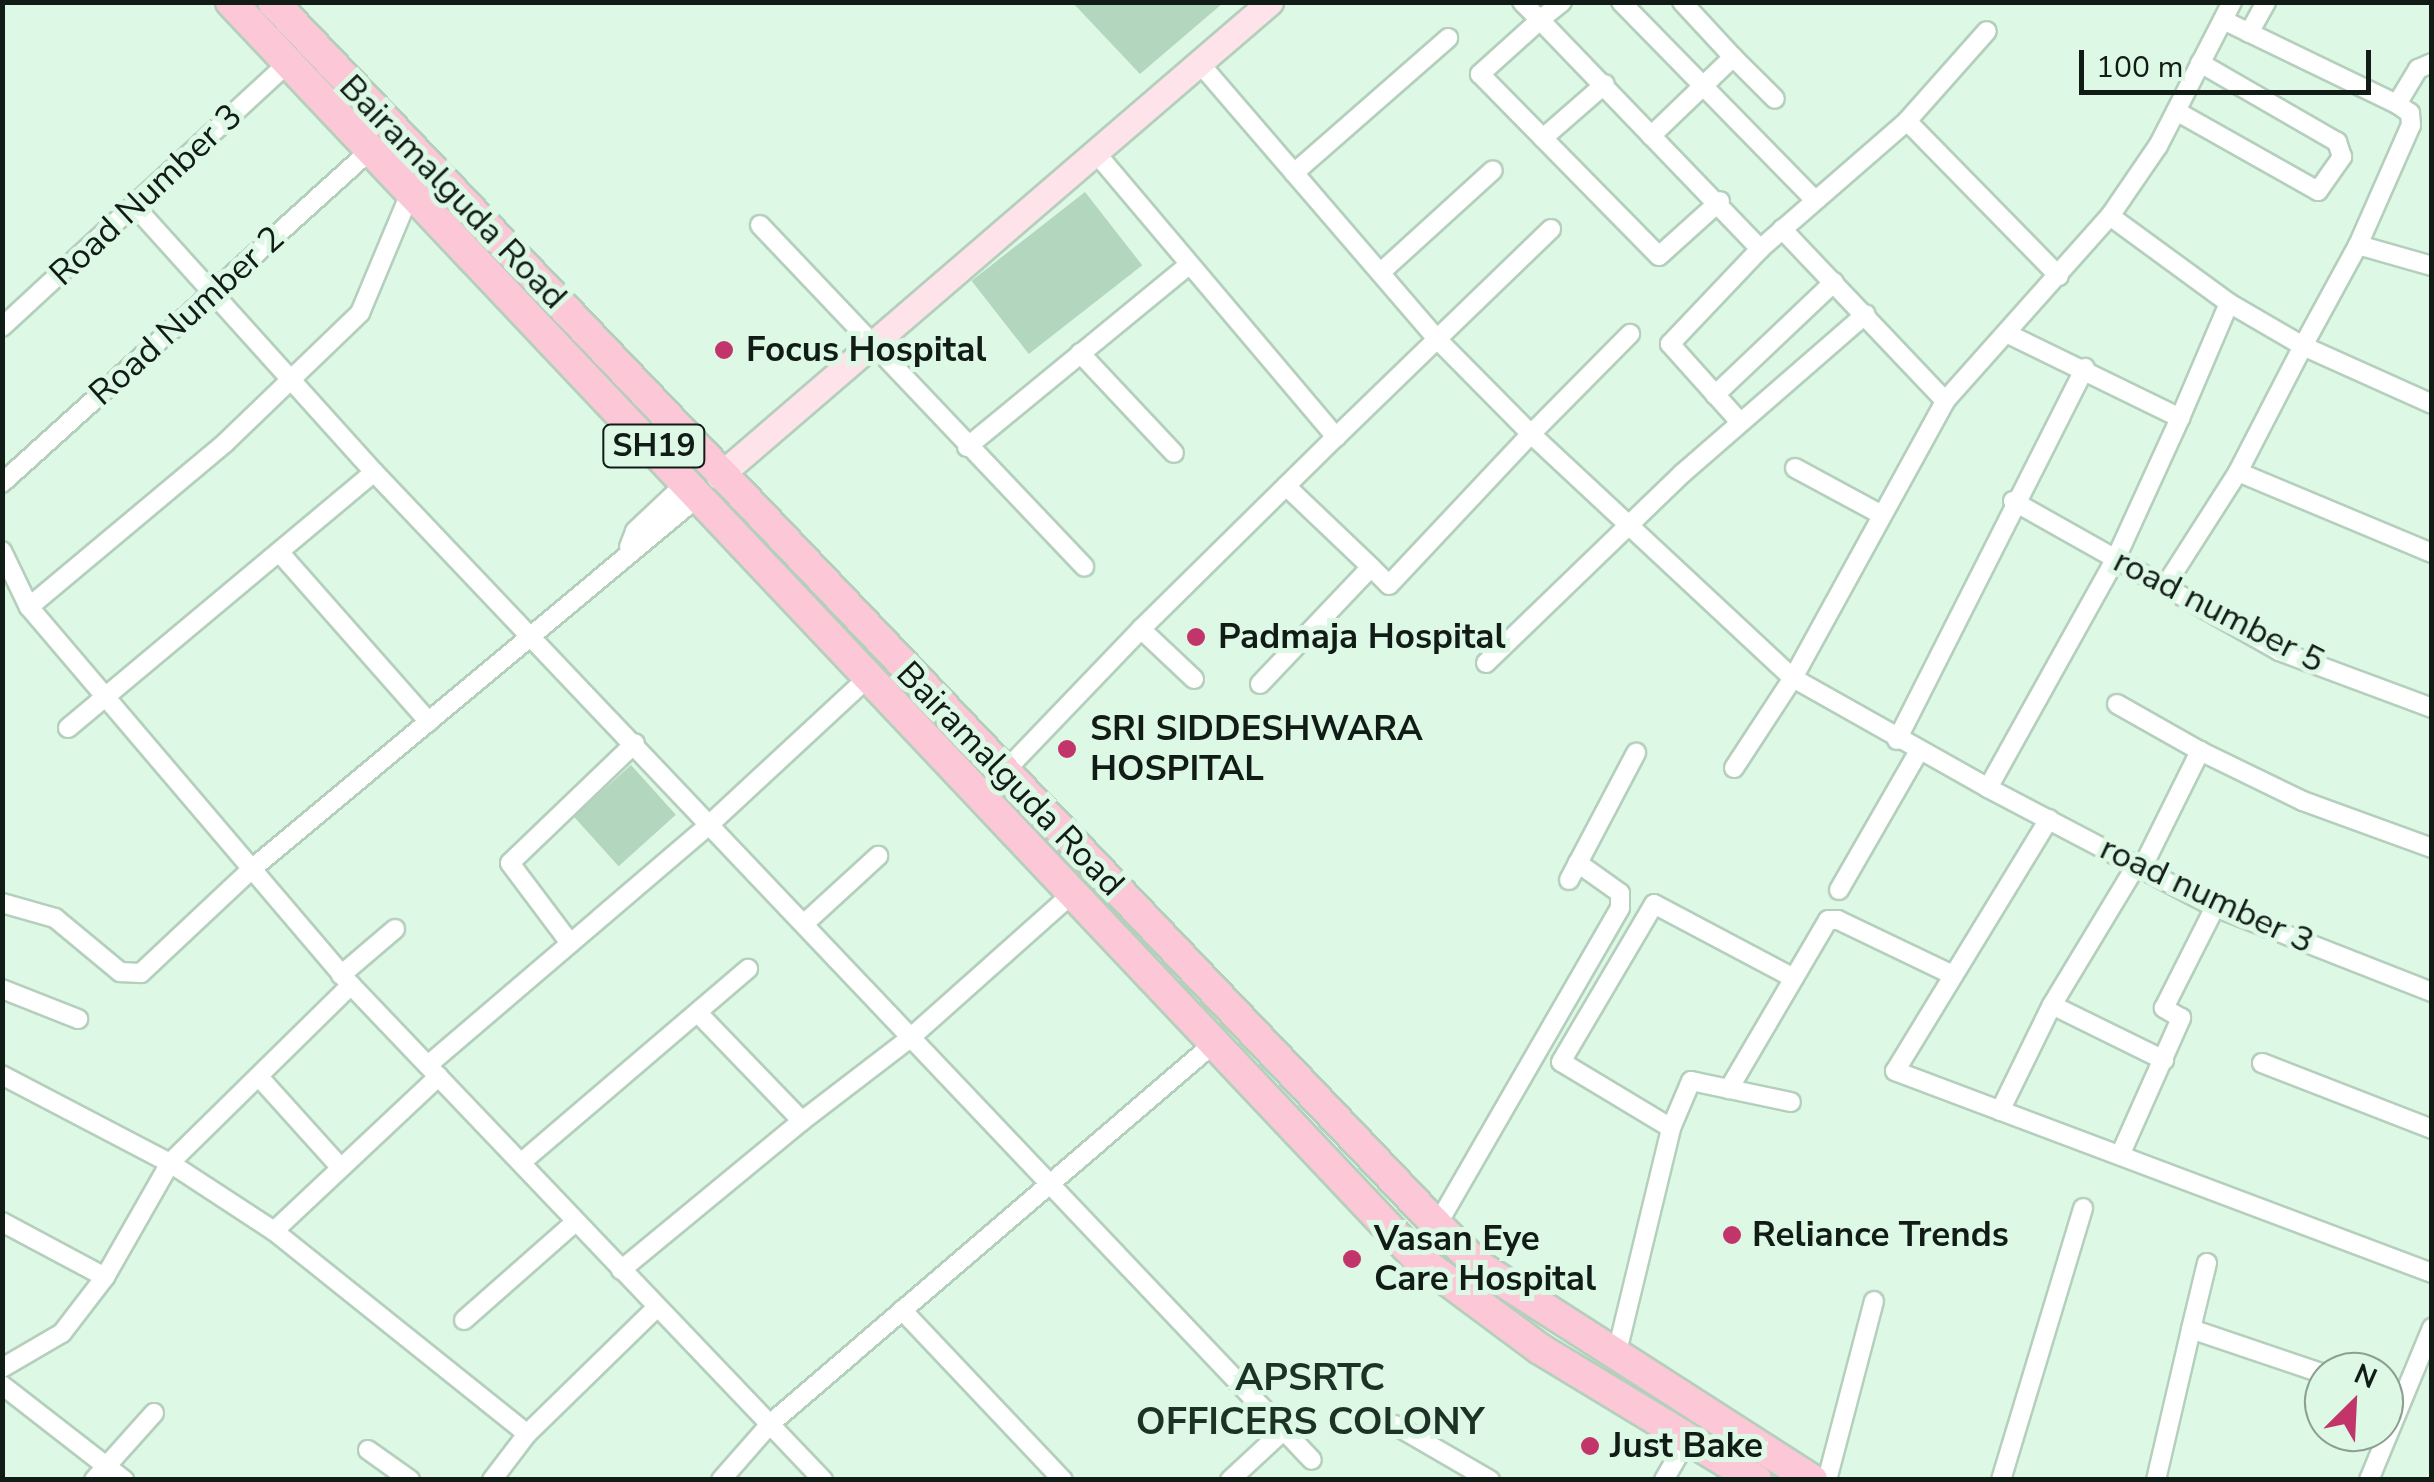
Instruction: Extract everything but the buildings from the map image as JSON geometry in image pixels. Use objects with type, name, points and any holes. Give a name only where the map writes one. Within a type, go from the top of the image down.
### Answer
[{"type":"main road","name":"Bairamalguda Road","points":[[231,2],[702,484],[1004,772],[1437,1226],[1472,1258],[1616,1356],[1812,1480]]},
{"type":"main road","name":"Bairamalguda Road","points":[[273,2],[870,676],[1358,1200],[1450,1285],[1687,1440],[1756,1480]]},
{"type":"main road","points":[[1450,1285],[1472,1258]]},
{"type":"street","points":[[2,904],[55,918],[94,956],[120,972],[141,973],[253,868],[630,548],[645,544],[702,484],[876,346],[1270,2]]},
{"type":"street","points":[[1522,2],[1720,202],[1760,250]]},
{"type":"street","points":[[1562,2],[1480,74],[1659,256],[1720,202]]},
{"type":"street","points":[[1621,2],[1814,199]]},
{"type":"street","points":[[1682,2],[1775,99]]},
{"type":"street","points":[[1734,768],[1793,678],[1945,401],[2110,216],[2176,111],[2232,2]]},
{"type":"street","points":[[2249,33],[2266,2]]},
{"type":"street","points":[[2165,586],[2238,472],[2358,244],[2411,125],[2410,113],[2397,104],[2223,20]]},
{"type":"street","points":[[1740,422],[1670,344],[1782,228],[1907,122],[1987,31]]},
{"type":"street","points":[[1294,173],[1448,38]]},
{"type":"street","points":[[1651,136],[1733,57]]},
{"type":"street","name":"Road Number 3","points":[[2,327],[136,208],[289,62]]},
{"type":"street","name":"road number 3","points":[[1199,62],[1436,339],[1531,434],[1793,678],[1897,740],[2215,906],[2432,992]]},
{"type":"street","points":[[2176,111],[2310,188],[2326,188],[2342,157],[2336,142],[2200,63]]},
{"type":"street","points":[[2397,104],[2418,69],[2432,63]]},
{"type":"street","points":[[1544,138],[1606,84]]},
{"type":"street","points":[[1907,122],[2059,276]]},
{"type":"street","name":"Road Number 2","points":[[2,483],[371,149]]},
{"type":"street","points":[[1096,153],[1336,437]]},
{"type":"street","points":[[1381,272],[1493,170]]},
{"type":"street","points":[[29,607],[293,380],[360,313],[412,191]]},
{"type":"street","points":[[136,208],[374,472],[806,922],[909,1039],[1052,1184],[1312,1460]]},
{"type":"street","points":[[2110,216],[2229,303],[2304,346],[2432,404]]},
{"type":"street","points":[[760,225],[1084,567]]},
{"type":"street","points":[[1782,228],[1945,401]]},
{"type":"street","points":[[1004,772],[1140,628],[1550,229]]},
{"type":"street","points":[[2358,244],[2432,266]]},
{"type":"street","points":[[967,447],[1190,264]]},
{"type":"street","points":[[1715,394],[1834,282]]},
{"type":"street","points":[[1988,788],[2116,558],[2229,303]]},
{"type":"street","points":[[1486,664],[1740,422],[1866,314]]},
{"type":"street","points":[[2006,333],[2085,368],[2180,418]]},
{"type":"street","points":[[1286,486],[1390,585],[1630,334]]},
{"type":"street","points":[[1080,353],[1174,454]]},
{"type":"street","points":[[1897,740],[2013,501],[2085,368]]},
{"type":"street","points":[[1795,468],[1880,514]]},
{"type":"street","points":[[68,728],[374,472]]},
{"type":"street","points":[[2238,472],[2432,553]]},
{"type":"street","name":"road number 5","points":[[2013,501],[2279,651],[2432,708]]},
{"type":"street","points":[[2,551],[29,607],[346,980],[523,1161],[655,1309],[822,1480]]},
{"type":"street","points":[[280,553],[429,722]]},
{"type":"street","points":[[1260,684],[1371,567]]},
{"type":"street","points":[[1140,628],[1194,679]]},
{"type":"street","points":[[274,1231],[341,1168],[434,1070],[570,943],[711,823],[870,676]]},
{"type":"street","points":[[2117,704],[2200,752],[2303,801],[2432,848]]},
{"type":"street","points":[[570,943],[510,863],[635,743]]},
{"type":"street","points":[[1839,890],[1919,751]]},
{"type":"street","points":[[2000,1111],[2052,1005],[2139,867],[2200,752]]},
{"type":"street","points":[[1437,1226],[1620,908],[1620,893],[1574,872],[1636,753]]},
{"type":"street","points":[[2049,819],[1896,1071],[2121,1153],[2432,1274]]},
{"type":"street","points":[[806,922],[878,856]]},
{"type":"street","points":[[620,1270],[909,1039],[1074,893]]},
{"type":"street","points":[[1671,1128],[1560,1062],[1648,907],[1660,906],[1794,978]]},
{"type":"street","points":[[2121,1153],[2182,1018],[2164,1008],[2215,906]]},
{"type":"street","points":[[1729,1089],[1828,920],[1838,920],[1954,975]]},
{"type":"street","points":[[2,1368],[62,1334],[105,1277],[170,1163],[259,1077],[395,929]]},
{"type":"street","points":[[523,1161],[748,969]]},
{"type":"street","points":[[2,989],[78,1019]]},
{"type":"street","points":[[2052,1005],[2164,1060]]},
{"type":"street","points":[[698,1013],[802,1121]]},
{"type":"street","points":[[721,1480],[770,1424],[1213,1044]]},
{"type":"street","points":[[2262,1063],[2432,1128]]},
{"type":"street","points":[[2,1074],[170,1163],[274,1231],[527,1434]]},
{"type":"street","points":[[259,1077],[341,1168]]},
{"type":"street","points":[[1616,1356],[1671,1128],[1691,1081],[1791,1102]]},
{"type":"street","points":[[2001,1480],[2083,1208]]},
{"type":"street","points":[[2,1222],[105,1277]]},
{"type":"street","points":[[464,1320],[575,1222]]},
{"type":"street","points":[[2156,1480],[2207,1263]]},
{"type":"street","points":[[1827,1480],[1874,1300]]},
{"type":"street","points":[[492,1480],[527,1434],[655,1309]]},
{"type":"street","points":[[902,1310],[1063,1480]]},
{"type":"street","points":[[2404,1376],[2432,1328]]},
{"type":"street","points":[[2191,1330],[2304,1367]]},
{"type":"street","points":[[2,1384],[100,1472],[124,1480]]},
{"type":"street","points":[[100,1472],[154,1413]]},
{"type":"street","points":[[1394,1425],[1490,1480]]},
{"type":"street","points":[[1230,1480],[1284,1430]]},
{"type":"street","points":[[1664,1480],[1687,1440]]},
{"type":"street","points":[[368,1450],[410,1480]]},
{"type":"street","points":[[2369,1480],[2377,1452]]},
{"type":"green space","points":[[1073,3],[1223,3],[1140,74]]},
{"type":"green space","points":[[1085,192],[1142,265],[1029,354],[972,281]]},
{"type":"green space","points":[[631,765],[676,815],[619,866],[574,817]]},
{"type":"place","name":"Focus Hospital","points":[[724,350]]},
{"type":"place","name":"Padmaja Hospital","points":[[1196,637]]},
{"type":"place","name":"SRI SIDDESHWARA HOSPITAL","points":[[1067,749]]},
{"type":"place","name":"Reliance Trends","points":[[1732,1235]]},
{"type":"place","name":"Vasan Eye Care Hospital","points":[[1352,1259]]},
{"type":"place","name":"Just Bake","points":[[1590,1446]]},
{"type":"district","name":"APSRTC OFFICERS COLONY","points":[[1310,1400]]}]
